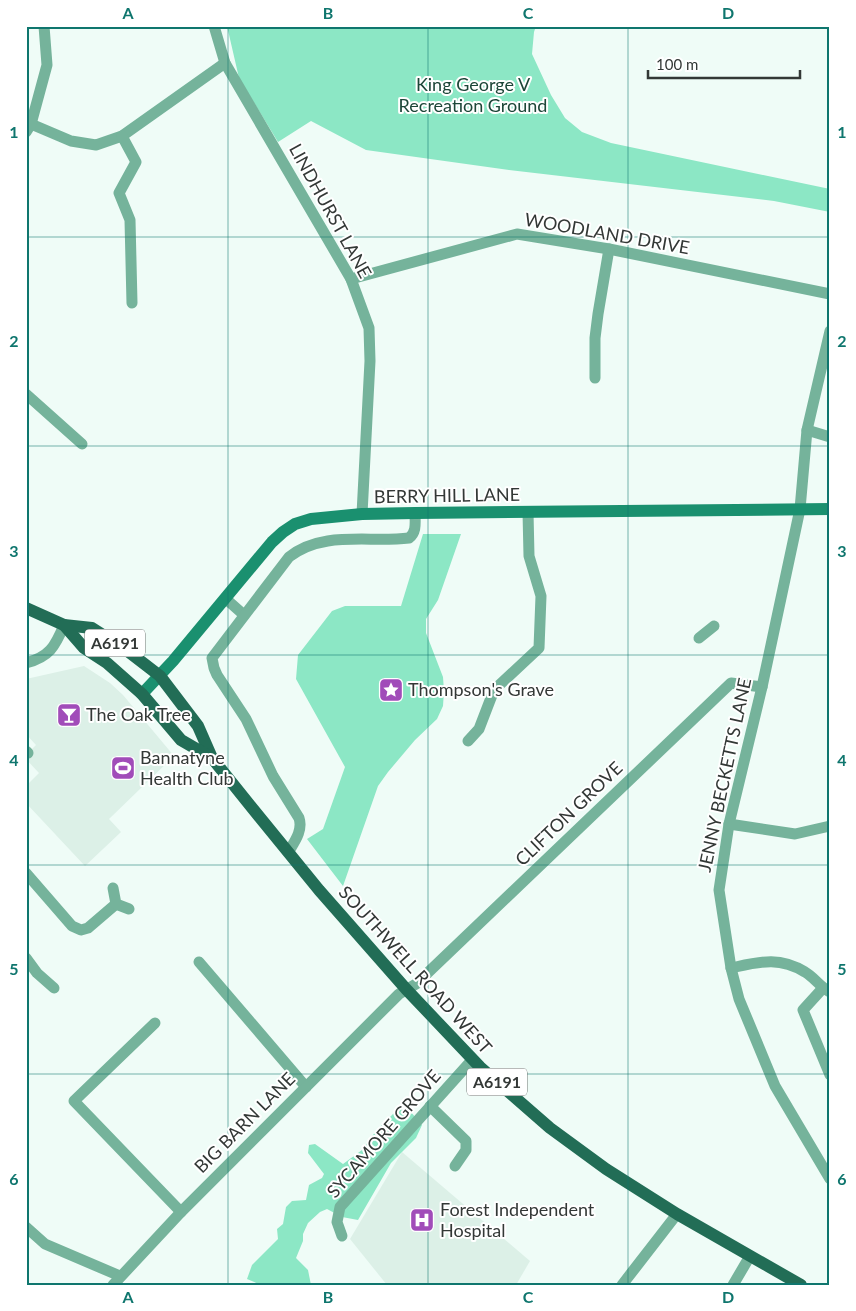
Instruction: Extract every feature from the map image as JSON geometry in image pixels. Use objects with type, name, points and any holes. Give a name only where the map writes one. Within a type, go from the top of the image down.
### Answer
[{"type":"main road","name":"SOUTHWELL ROAD WEST","points":[[26,608],[64,625],[92,628],[125,649],[160,676],[198,726],[212,758],[319,890],[406,989],[472,1060],[550,1128],[606,1169],[677,1214],[801,1285]]},
{"type":"main road","name":"SOUTHWELL ROAD WEST","points":[[64,625],[84,648],[107,663],[142,694],[181,740],[212,758]]},
{"type":"street","points":[[44,26],[47,65],[29,128],[71,141],[96,145],[122,136],[225,63]]},
{"type":"street","name":"LINDHURST LANE","points":[[214,26],[225,63],[351,279],[369,328],[370,361],[362,514]]},
{"type":"street","points":[[122,136],[136,162],[119,193],[130,220],[132,303]]},
{"type":"street","name":"WOODLAND DRIVE","points":[[351,279],[517,234],[609,249],[830,294]]},
{"type":"street","points":[[595,378],[595,338],[609,249]]},
{"type":"street","name":"JENNY BECKETTS LANE","points":[[830,331],[807,430],[800,509],[762,687],[729,824],[719,890],[739,999],[775,1086],[830,1179]]},
{"type":"street","points":[[26,394],[82,444]]},
{"type":"street","points":[[807,430],[830,437]]},
{"type":"street","name":"BERRY HILL LANE","points":[[142,694],[160,676],[226,599],[272,542],[295,524],[311,519],[362,514],[830,509]]},
{"type":"street","points":[[468,741],[479,729],[494,690],[539,648],[541,596],[529,556],[528,512]]},
{"type":"street","points":[[289,851],[299,833],[301,824],[299,818],[273,776],[246,719],[214,668],[212,658],[289,556],[298,549],[309,545],[350,538],[409,538],[413,535],[415,513]]},
{"type":"street","points":[[226,599],[244,615]]},
{"type":"street","points":[[26,663],[42,658],[49,652],[58,639],[64,625]]},
{"type":"street","points":[[700,638],[714,626]]},
{"type":"street","name":"CLIFTON GROVE","points":[[406,989],[416,984],[730,683],[762,687]]},
{"type":"street","points":[[729,824],[795,834],[830,826]]},
{"type":"street","points":[[26,873],[72,926],[81,930],[88,928],[116,904]]},
{"type":"street","points":[[113,888],[116,904]]},
{"type":"street","points":[[116,904],[129,909]]},
{"type":"street","points":[[26,958],[37,973],[54,988]]},
{"type":"street","points":[[732,968],[763,961],[783,962],[806,972],[826,990],[803,1010],[830,1076]]},
{"type":"street","points":[[199,962],[306,1087]]},
{"type":"street","name":"BIG BARN LANE","points":[[116,1280],[181,1212],[406,989]]},
{"type":"street","points":[[155,1023],[74,1101],[181,1212]]},
{"type":"street","name":"SYCAMORE GROVE","points":[[342,1236],[338,1222],[340,1207],[472,1060]]},
{"type":"street","points":[[430,1106],[466,1141],[466,1150],[455,1166]]},
{"type":"street","points":[[622,1285],[677,1214]]},
{"type":"street","points":[[26,1227],[45,1244],[116,1280]]},
{"type":"street","points":[[733,1285],[750,1256]]},
{"type":"shaded area","points":[[84,666],[110,683],[123,695],[174,756],[109,819],[121,832],[85,866],[26,803],[26,786],[39,773],[26,759],[26,755],[36,745],[26,734],[26,679]]},
{"type":"shaded area","name":"Forest Independent Hospital","points":[[402,1152],[530,1261],[516,1285],[387,1285],[350,1239]]},
{"type":"green space","name":"King George V Recreation Ground","points":[[227,26],[536,26],[532,54],[551,95],[565,118],[582,132],[611,143],[830,189],[830,212],[774,201],[509,170],[366,150],[311,121],[278,142],[239,78]]},
{"type":"green space","points":[[423,534],[461,534],[438,600],[426,619],[426,633],[443,677],[443,706],[437,719],[415,740],[378,786],[343,886],[307,839],[323,829],[345,767],[296,679],[298,655],[332,611],[345,606],[401,606]]},
{"type":"green space","points":[[398,1109],[410,1111],[422,1125],[416,1138],[391,1163],[358,1220],[342,1217],[327,1209],[320,1212],[308,1223],[296,1258],[308,1270],[311,1285],[261,1285],[247,1279],[252,1265],[278,1239],[277,1229],[283,1224],[286,1207],[292,1201],[306,1200],[309,1185],[322,1178],[324,1174],[308,1153],[309,1145],[315,1144],[343,1164],[362,1150],[376,1131]]},
{"type":"place","name":"Thompson's Grave","points":[[391,690]]},
{"type":"place","name":"The Oak Tree","points":[[69,715]]},
{"type":"place","name":"Bannatyne Health Club","points":[[123,768]]},
{"type":"place","name":"Forest Independent Hospital","points":[[422,1220]]}]
